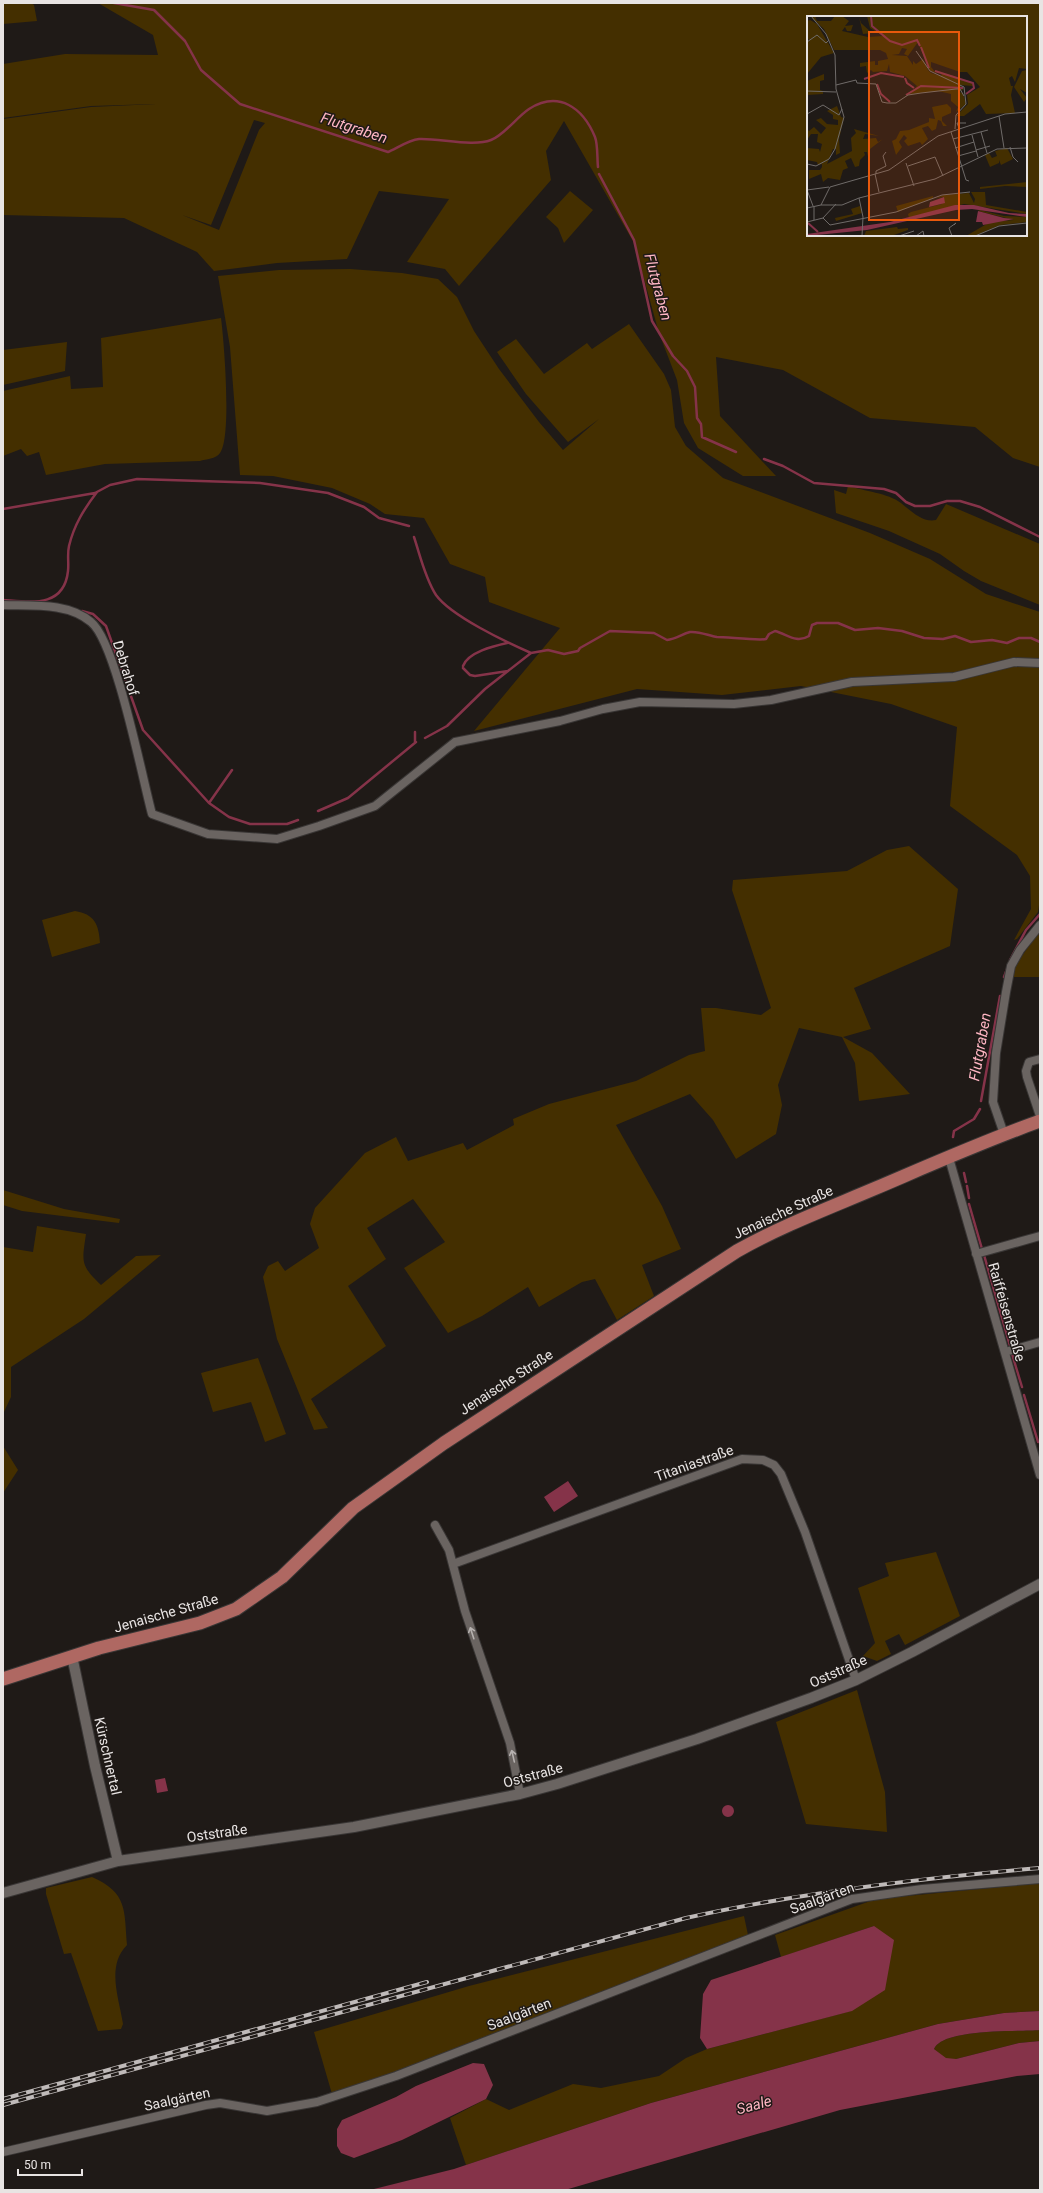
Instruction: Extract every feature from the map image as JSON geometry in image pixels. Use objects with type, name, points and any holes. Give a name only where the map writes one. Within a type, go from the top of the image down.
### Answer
[{"type":"main road","name":"Jenaische Straße","points":[[3,1679],[72,1656],[200,1623],[236,1609],[273,1585],[353,1508],[469,1425],[737,1251],[803,1218],[1004,1134],[1040,1121]]},
{"type":"street","name":"Debrahof","points":[[3,605],[63,609],[77,613],[91,621],[100,631],[106,643],[117,678],[152,814],[208,834],[277,839],[375,806],[455,742],[560,721],[603,709],[640,702],[741,703],[771,700],[852,682],[954,676],[1014,662],[1040,663]]},
{"type":"street","points":[[1004,1134],[993,1102],[996,1053],[1005,999],[1011,966],[1020,950],[1040,926]]},
{"type":"street","points":[[1040,1059],[1029,1062],[1026,1071],[1040,1116]]},
{"type":"street","name":"Raiffeisenstraße","points":[[948,1158],[1005,1352],[1036,1449],[1040,1475]]},
{"type":"street","points":[[976,1254],[1040,1236]]},
{"type":"street","points":[[1005,1352],[1040,1342]]},
{"type":"street","name":"Titaniastraße","points":[[453,1564],[742,1459],[763,1460],[774,1465],[781,1474],[805,1532],[856,1680]]},
{"type":"street","points":[[435,1525],[449,1550],[468,1618],[510,1743],[520,1794]]},
{"type":"street","name":"Oststraße","points":[[3,1893],[118,1861],[348,1828],[520,1794],[697,1739],[811,1698],[856,1680],[1040,1584]]},
{"type":"street","name":"Kürschnertal","points":[[72,1656],[95,1766],[118,1861]]},
{"type":"street","name":"Saalgärten","points":[[3,2152],[206,2105],[220,2103],[267,2111],[314,2103],[396,2076],[852,1899],[922,1890],[1040,1879]]},
{"type":"shaded area","points":[[3,3],[31,3],[34,5],[37,21],[3,24]]},
{"type":"shaded area","points":[[98,3],[1040,3],[1040,467],[1013,458],[975,427],[870,418],[783,370],[716,357],[720,416],[776,476],[743,476],[698,448],[684,423],[677,380],[659,333],[634,243],[564,121],[546,151],[551,180],[459,286],[445,269],[407,262],[449,199],[379,191],[347,259],[277,263],[214,271],[197,252],[124,218],[3,215],[3,119],[91,107],[156,104],[91,106],[3,118],[3,64],[65,54],[158,55],[153,35]],"holes":[[[254,120],[265,123],[259,130],[219,230],[182,215],[211,225]]]},
{"type":"shaded area","points":[[570,191],[593,210],[564,243],[558,228],[546,217]]},
{"type":"shaded area","points":[[350,269],[402,273],[438,279],[457,297],[474,331],[499,369],[539,422],[563,450],[599,419],[568,442],[526,394],[497,352],[516,339],[544,374],[587,343],[592,349],[629,324],[664,374],[671,390],[675,427],[686,446],[723,478],[870,533],[930,559],[986,594],[1040,612],[1040,898],[1038,912],[1017,939],[1014,940],[1031,909],[1030,876],[1017,855],[950,806],[957,727],[891,704],[801,686],[722,695],[637,689],[474,731],[560,628],[489,602],[485,577],[450,564],[424,518],[385,514],[370,504],[332,488],[273,476],[240,475],[230,347],[218,276],[279,270]]},
{"type":"shaded area","points":[[221,318],[226,388],[226,429],[224,444],[218,455],[200,461],[105,464],[46,475],[39,452],[27,456],[21,449],[3,456],[3,391],[70,376],[71,389],[103,387],[101,338]]},
{"type":"shaded area","points":[[67,342],[65,371],[3,385],[3,350]]},
{"type":"shaded area","points":[[848,486],[896,500],[917,516],[926,520],[936,520],[946,504],[1040,544],[1040,605],[981,581],[940,554],[889,531],[836,513],[834,490],[846,494]]},
{"type":"shaded area","points":[[909,846],[958,889],[950,946],[854,988],[871,1029],[843,1037],[872,1053],[910,1094],[859,1101],[855,1063],[842,1037],[799,1028],[778,1085],[782,1105],[776,1134],[736,1159],[713,1120],[690,1094],[616,1125],[662,1206],[681,1249],[642,1265],[654,1296],[617,1320],[595,1279],[582,1282],[539,1307],[528,1287],[482,1316],[448,1333],[404,1268],[445,1242],[413,1199],[367,1228],[386,1259],[348,1286],[386,1346],[311,1399],[328,1428],[314,1430],[277,1339],[263,1277],[268,1266],[278,1261],[285,1271],[319,1248],[310,1224],[315,1208],[365,1153],[396,1137],[408,1161],[463,1143],[467,1150],[514,1125],[513,1119],[549,1104],[636,1081],[689,1055],[705,1051],[701,1008],[716,1008],[761,1015],[771,1008],[732,890],[733,880],[847,871],[887,850]]},
{"type":"shaded area","points":[[75,911],[91,917],[97,925],[100,943],[52,957],[42,920]]},
{"type":"shaded area","points":[[1040,930],[1040,977],[1013,977],[1015,966]]},
{"type":"shaded area","points":[[3,1190],[64,1209],[120,1219],[119,1223],[22,1211],[3,1205]]},
{"type":"shaded area","points":[[37,1226],[86,1234],[83,1257],[84,1262],[89,1273],[101,1285],[136,1256],[161,1255],[84,1319],[11,1367],[11,1397],[3,1414],[3,1247],[33,1252]]},
{"type":"shaded area","points":[[258,1358],[286,1434],[265,1442],[251,1402],[213,1412],[201,1373]]},
{"type":"shaded area","points":[[3,1446],[18,1470],[3,1493]]},
{"type":"shaded area","points":[[936,1552],[960,1616],[905,1645],[899,1634],[885,1641],[891,1654],[877,1661],[863,1656],[875,1643],[858,1588],[889,1576],[885,1563]]},
{"type":"shaded area","points":[[857,1690],[885,1792],[887,1832],[806,1824],[776,1722]]},
{"type":"shaded area","points":[[92,1877],[112,1889],[118,1896],[124,1912],[127,1945],[121,1953],[115,1972],[117,1993],[123,2024],[121,2029],[98,2031],[71,1953],[64,1954],[46,1894],[46,1888]]},
{"type":"shaded area","points":[[1040,1883],[1040,2011],[1004,2013],[938,2024],[651,2103],[466,2165],[450,2118],[486,2099],[509,2110],[573,2084],[601,2088],[659,2076],[686,2058],[707,2049],[851,2011],[874,1926],[781,1957],[775,1935],[876,1899]]},
{"type":"shaded area","points":[[744,1916],[748,1935],[376,2079],[332,2094],[314,2032],[469,1986]]},
{"type":"shaded area","points":[[1040,2030],[1040,2041],[1019,2043],[956,2059],[946,2059],[934,2049],[940,2042],[951,2037],[966,2034],[999,2031]]},
{"type":"water","points":[[568,1481],[578,1496],[554,1512],[544,1497]]},
{"type":"water","points":[[165,1778],[168,1791],[157,1793],[155,1780]]},
{"type":"water","points":[[726,1805],[730,1805],[734,1811],[730,1817],[726,1817],[722,1813],[722,1809]]},
{"type":"water","points":[[874,1926],[894,1940],[885,1990],[852,2011],[707,2049],[700,2038],[703,1994],[711,1980]]},
{"type":"water","name":"Saale","points":[[1040,2011],[1040,2030],[999,2031],[966,2034],[951,2037],[940,2042],[934,2049],[946,2058],[956,2059],[1019,2043],[1040,2041],[1040,2074],[1017,2076],[840,2110],[565,2190],[370,2190],[454,2169],[651,2103],[938,2024],[1004,2013]]},
{"type":"water","points":[[473,2063],[484,2064],[493,2085],[486,2099],[402,2140],[354,2158],[341,2153],[337,2146],[337,2129],[342,2120],[396,2097],[416,2086]]},
{"type":"waterway","name":"Flutgraben","points":[[114,3],[154,10],[185,41],[201,70],[240,104],[388,152],[407,142],[419,139],[475,143],[491,140],[501,134],[529,109],[550,101],[560,102],[577,110],[590,127],[596,140],[598,167]]},
{"type":"waterway","name":"Flutgraben","points":[[599,174],[634,240],[652,321],[673,356],[687,371],[695,387],[697,418],[701,424],[702,437],[736,452]]},
{"type":"waterway","name":"Flutgraben","points":[[764,459],[783,466],[814,483],[884,489],[896,493],[906,502],[915,506],[930,506],[947,501],[960,501],[980,507],[1040,537]]},
{"type":"waterway","points":[[3,509],[95,493],[110,485],[137,479],[260,483],[328,493],[364,507],[379,518],[409,526]]},
{"type":"waterway","points":[[3,600],[24,602],[44,600],[53,597],[60,591],[65,583],[68,571],[68,549],[71,538],[84,511],[97,492]]},
{"type":"waterway","points":[[414,537],[432,588],[443,603],[466,620],[480,628],[531,653]]},
{"type":"waterway","points":[[82,611],[93,614],[106,626],[143,730],[209,803],[229,817],[250,824],[287,824],[298,820]]},
{"type":"waterway","points":[[425,738],[447,726],[485,689],[531,653],[548,650],[564,654],[578,651],[580,648],[610,631],[654,633],[667,640],[690,632],[717,637],[766,639],[769,634],[775,631],[792,638],[800,639],[809,636],[812,625],[817,623],[838,623],[855,630],[878,628],[902,631],[924,638],[943,639],[955,636],[971,642],[992,640],[1007,643],[1019,638],[1031,638],[1040,642]]},
{"type":"waterway","points":[[463,666],[466,661],[476,653],[507,643]]},
{"type":"waterway","points":[[463,668],[470,675],[475,676],[508,671]]},
{"type":"waterway","points":[[415,732],[415,743]]},
{"type":"waterway","points":[[318,811],[348,798],[416,742]]},
{"type":"waterway","points":[[209,803],[232,770]]},
{"type":"waterway","name":"Flutgraben","points":[[1010,960],[1026,930],[1040,914]]},
{"type":"waterway","name":"Flutgraben","points":[[1004,977],[1007,969]]},
{"type":"waterway","name":"Flutgraben","points":[[981,1101],[1000,996]]},
{"type":"waterway","name":"Flutgraben","points":[[953,1137],[954,1131],[974,1119],[980,1109]]},
{"type":"waterway","name":"Flutgraben","points":[[964,1173],[966,1182]]},
{"type":"waterway","name":"Flutgraben","points":[[967,1186],[969,1198]]},
{"type":"waterway","name":"Flutgraben","points":[[969,1204],[982,1249]]},
{"type":"waterway","name":"Flutgraben","points":[[984,1255],[1010,1346]]},
{"type":"waterway","name":"Flutgraben","points":[[1012,1354],[1022,1387]]},
{"type":"waterway","name":"Flutgraben","points":[[1024,1395],[1038,1442]]},
{"type":"railway","points":[[3,2105],[686,1918],[818,1893],[951,1876],[1040,1868]]},
{"type":"railway","points":[[3,2099],[427,1982]]}]
